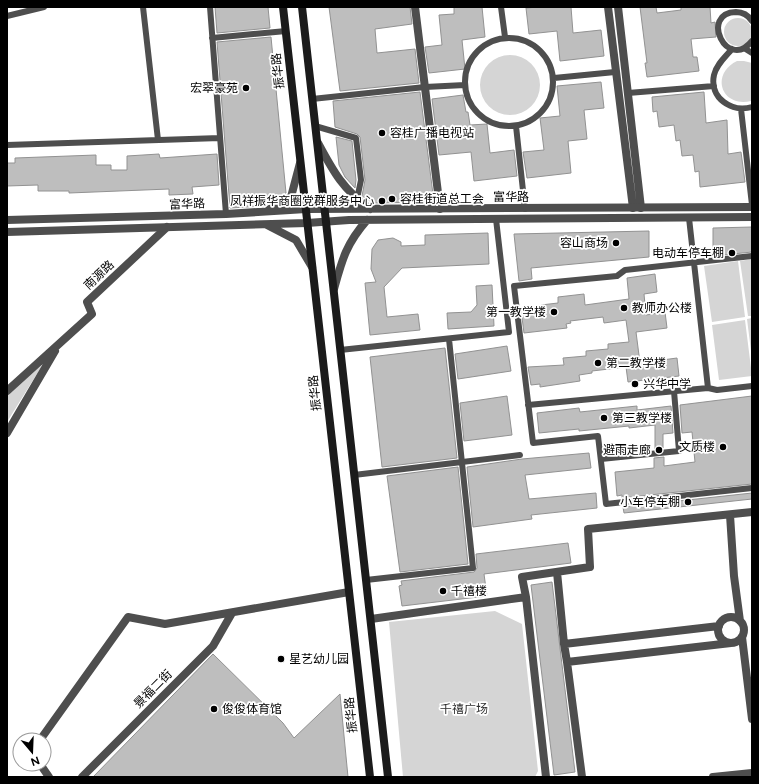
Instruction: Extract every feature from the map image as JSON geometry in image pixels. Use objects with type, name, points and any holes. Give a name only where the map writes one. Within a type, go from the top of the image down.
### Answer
[{"type":"main road","name":"振华路","points":[[283,7],[370,777]]},
{"type":"main road","points":[[302,7],[388,777]]},
{"type":"street","points":[[415,7],[440,209]]},
{"type":"street","points":[[608,7],[615,72],[637,208]]},
{"type":"street","points":[[618,7],[628,93],[637,208]]},
{"type":"street","points":[[317,142],[334,174],[352,195],[370,209]]},
{"type":"street","points":[[265,211],[290,196],[301,163]]},
{"type":"street","name":"富华路","points":[[7,220],[226,214],[306,208],[525,209],[752,206]]},
{"type":"street","name":"富华路","points":[[7,232],[167,228],[367,220],[752,217]]},
{"type":"street","points":[[334,290],[342,261],[353,236],[367,220]]},
{"type":"street","points":[[267,224],[296,240],[312,268]]},
{"type":"street","name":"南源路","points":[[7,391],[92,314],[87,302],[167,228]]},
{"type":"street","points":[[7,433],[59,343]]},
{"type":"street","points":[[546,777],[526,597],[522,577],[590,567],[588,529],[752,512]]},
{"type":"street","points":[[730,515],[734,576],[740,621],[744,628],[742,637],[752,719]]},
{"type":"street","points":[[556,572],[582,777]]},
{"type":"street","points":[[46,732],[128,617],[165,624],[349,592]]},
{"type":"street","points":[[371,619],[526,597]]},
{"type":"street","name":"景福二街","points":[[82,777],[213,646],[232,613]]},
{"type":"street","points":[[564,644],[719,626],[728,617],[732,617],[740,621]]},
{"type":"street","points":[[719,626],[720,637],[731,642]]},
{"type":"street","points":[[567,662],[731,642],[739,640],[742,637]]},
{"type":"street","points":[[713,777],[752,773]]},
{"type":"lane","points":[[7,16],[44,7]]},
{"type":"lane","points":[[143,7],[158,140]]},
{"type":"lane","points":[[210,7],[226,214]]},
{"type":"lane","points":[[501,7],[505,37]]},
{"type":"lane","points":[[752,21],[745,14],[735,10],[727,14],[722,19],[718,30],[721,42],[732,49],[744,48],[752,41]]},
{"type":"lane","points":[[212,38],[286,31]]},
{"type":"lane","points":[[505,37],[519,38],[543,52],[551,64],[554,78],[553,91],[548,104],[540,114],[528,122],[516,126],[501,125],[487,120],[482,116],[476,111],[468,99],[465,85],[466,71],[471,58],[480,48],[492,40],[505,37]]},
{"type":"lane","points":[[744,48],[752,53]]},
{"type":"lane","points":[[732,49],[717,67],[714,76],[714,86],[717,95],[723,102],[732,107],[741,110],[752,107]]},
{"type":"lane","points":[[554,78],[615,72]]},
{"type":"lane","points":[[312,99],[425,87],[465,85]]},
{"type":"lane","points":[[628,93],[714,86]]},
{"type":"lane","points":[[741,110],[752,206]]},
{"type":"lane","points":[[315,126],[356,138],[361,180],[357,199]]},
{"type":"lane","points":[[516,126],[525,209]]},
{"type":"lane","points":[[7,145],[220,138]]},
{"type":"lane","points":[[689,218],[708,388]]},
{"type":"lane","points":[[340,350],[509,332],[496,219]]},
{"type":"lane","points":[[752,256],[625,270],[617,276],[514,286],[533,443],[598,436],[606,504],[752,488]]},
{"type":"lane","points":[[366,580],[473,568],[449,338]]},
{"type":"lane","points":[[528,405],[708,388],[717,390],[752,386]]},
{"type":"lane","points":[[601,459],[678,451],[674,391]]},
{"type":"lane","points":[[354,475],[520,455]]},
{"type":"green space","points":[[738,18],[748,22],[752,32],[748,42],[738,46],[728,42],[724,32],[728,22]]},
{"type":"green space","points":[[504,55],[516,55],[527,60],[535,68],[540,79],[538,97],[527,110],[516,115],[504,115],[493,110],[485,102],[480,91],[480,79],[485,68],[493,60]]},
{"type":"green space","points":[[737,61],[752,63],[751,101],[741,102],[732,100],[726,95],[723,88],[722,81],[724,74],[729,67]]},
{"type":"green space","points":[[752,259],[752,316],[748,316],[740,261]]},
{"type":"green space","points":[[738,261],[745,317],[712,322],[704,266]]},
{"type":"green space","points":[[752,318],[752,359],[747,319]]},
{"type":"green space","points":[[745,320],[752,376],[719,380],[712,325]]},
{"type":"green space","points":[[43,364],[7,422],[7,396]]},
{"type":"green space","name":"千禧广场","points":[[495,611],[522,624],[538,771],[535,777],[403,777],[389,622]]},
{"type":"building","points":[[215,7],[268,7],[270,28],[217,33]]},
{"type":"building","points":[[329,7],[410,7],[412,24],[375,29],[377,53],[415,49],[419,83],[340,91]]},
{"type":"building","points":[[454,7],[482,7],[485,37],[462,40],[465,69],[429,73],[425,47],[442,45],[439,15],[454,14]]},
{"type":"building","points":[[571,7],[573,33],[601,30],[604,56],[560,61],[557,31],[529,34],[526,8]]},
{"type":"building","points":[[640,7],[656,7],[657,13],[681,10],[681,7],[710,7],[711,23],[715,22],[716,37],[691,39],[693,57],[697,57],[699,71],[647,77],[645,63],[647,63]]},
{"type":"building","name":"宏翠豪苑","points":[[271,37],[286,193],[264,206],[230,208],[217,42]]},
{"type":"building","points":[[601,82],[604,108],[584,110],[587,139],[568,141],[571,173],[527,178],[523,152],[544,150],[540,118],[560,116],[557,86]]},
{"type":"building","name":"容桂广播电视站","points":[[420,92],[434,202],[373,203],[362,196],[365,180],[360,137],[357,134],[335,127],[333,101]]},
{"type":"building","points":[[704,92],[706,123],[727,120],[728,154],[741,152],[745,182],[700,187],[699,171],[695,172],[693,155],[682,156],[680,140],[676,141],[674,125],[659,127],[657,111],[653,112],[652,97]]},
{"type":"building","points":[[463,95],[470,125],[487,124],[490,153],[514,150],[517,176],[474,181],[471,152],[439,155],[432,99]]},
{"type":"building","points":[[336,137],[352,141],[356,180],[355,188],[345,177],[339,165]]},
{"type":"building","points":[[159,154],[160,158],[217,154],[219,185],[192,187],[193,194],[169,195],[169,189],[69,193],[69,191],[38,191],[38,185],[7,186],[7,163],[15,163],[15,158],[96,155],[96,165],[111,165],[111,170],[127,170],[127,156]]},
{"type":"building","points":[[752,227],[752,252],[713,256],[713,228]]},
{"type":"building","points":[[649,231],[649,257],[531,268],[532,279],[519,281],[514,234]]},
{"type":"building","points":[[488,233],[489,264],[402,268],[384,287],[387,317],[418,314],[420,330],[370,335],[365,283],[376,282],[371,269],[372,249],[378,240],[393,238],[401,242],[401,246],[425,245],[425,235]]},
{"type":"building","points":[[655,274],[657,292],[644,294],[646,315],[665,312],[667,328],[636,332],[640,363],[677,358],[679,376],[628,382],[626,367],[592,371],[592,373],[579,375],[580,381],[540,387],[540,384],[531,385],[528,367],[564,365],[563,358],[586,356],[586,351],[608,349],[608,344],[629,342],[626,320],[604,323],[603,317],[570,321],[571,323],[566,324],[567,328],[524,333],[521,310],[541,308],[541,305],[558,303],[558,297],[584,294],[585,305],[629,299],[627,278]]},
{"type":"building","points":[[492,285],[494,326],[448,329],[447,313],[471,312],[477,305],[476,286]]},
{"type":"building","points":[[507,346],[511,371],[458,379],[455,354]]},
{"type":"building","points":[[445,348],[457,458],[382,467],[370,357]]},
{"type":"building","points":[[507,396],[512,435],[464,441],[460,403]]},
{"type":"building","name":"文质楼","points":[[752,396],[752,484],[622,498],[622,495],[617,496],[615,472],[654,468],[654,458],[664,457],[664,466],[695,462],[692,432],[682,433],[680,405]]},
{"type":"building","name":"第三教学楼","points":[[637,406],[637,410],[671,406],[673,433],[663,434],[663,448],[655,449],[655,425],[579,431],[579,429],[539,433],[537,413],[579,408],[580,412]]},
{"type":"building","points":[[589,453],[591,468],[525,475],[529,499],[596,493],[597,508],[531,515],[532,519],[473,527],[467,467],[522,459]]},
{"type":"building","points":[[458,467],[468,564],[400,572],[387,476]]},
{"type":"building","name":"小车停车棚","points":[[752,493],[752,499],[624,513],[623,507]]},
{"type":"building","points":[[568,543],[571,563],[484,574],[487,596],[402,606],[399,586],[402,585],[401,581],[474,572],[477,568],[476,554]]},
{"type":"building","points":[[552,582],[575,772],[554,775],[531,585]]},
{"type":"building","name":"俊俊体育馆","points":[[213,654],[283,723],[294,738],[340,694],[348,777],[93,777]]},
{"type":"place","name":"宏翠豪苑","points":[[246,88]]},
{"type":"place","name":"容桂广播电视站","points":[[382,133]]},
{"type":"place","name":"容桂街道总工会","points":[[392,199]]},
{"type":"place","name":"凤祥振华商圈党群服务中心","points":[[382,201]]},
{"type":"place","name":"容山商场","points":[[616,243]]},
{"type":"place","name":"电动车停车棚","points":[[732,253]]},
{"type":"place","name":"教师办公楼","points":[[624,308]]},
{"type":"place","name":"第一教学楼","points":[[554,312]]},
{"type":"place","name":"第二教学楼","points":[[598,363]]},
{"type":"place","name":"兴华中学","points":[[635,384]]},
{"type":"place","name":"第三教学楼","points":[[604,418]]},
{"type":"place","name":"文质楼","points":[[723,447]]},
{"type":"place","name":"避雨走廊","points":[[659,450]]},
{"type":"place","name":"小车停车棚","points":[[688,502]]},
{"type":"place","name":"千禧楼","points":[[443,591]]},
{"type":"place","name":"星艺幼儿园","points":[[281,659]]},
{"type":"place","name":"俊俊体育馆","points":[[214,709]]}]
